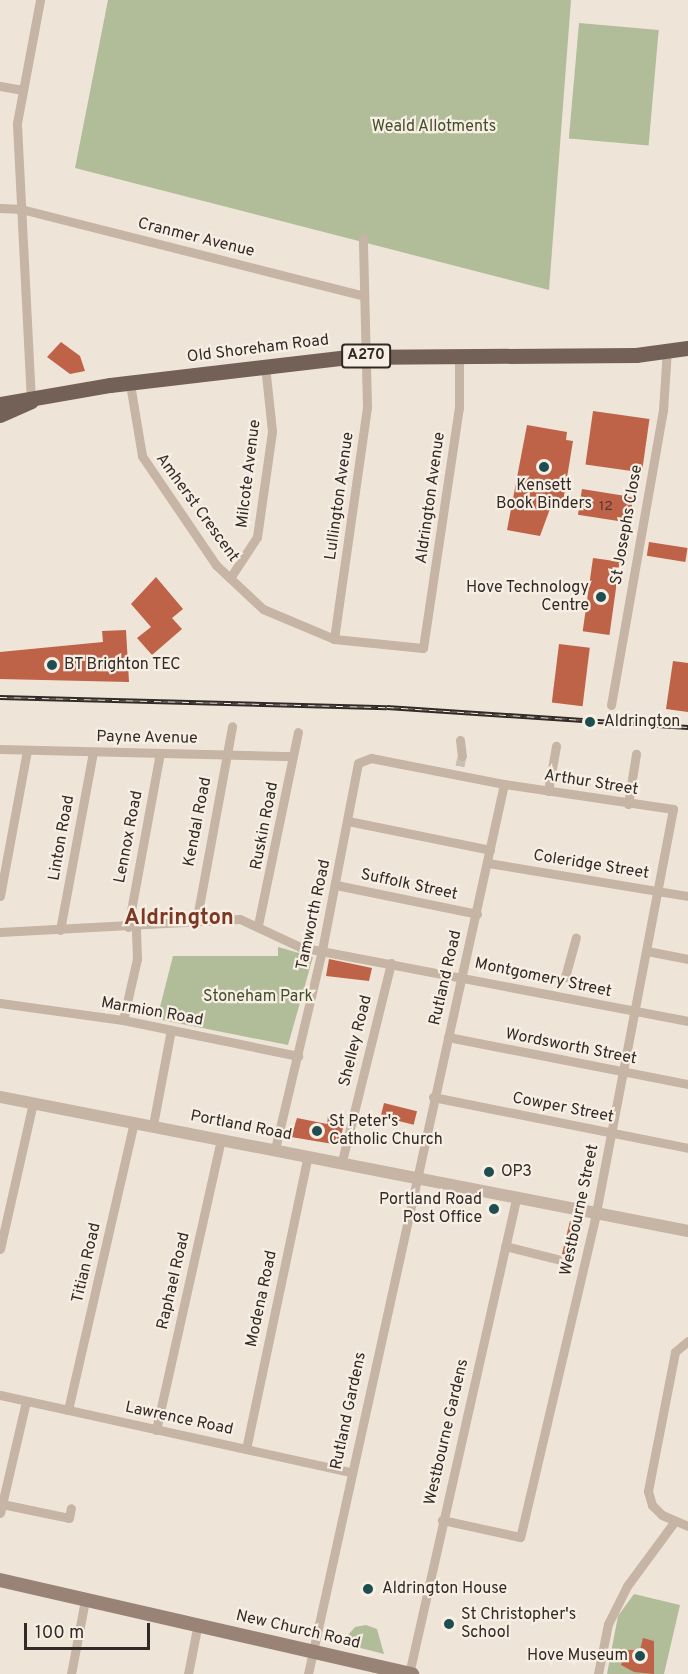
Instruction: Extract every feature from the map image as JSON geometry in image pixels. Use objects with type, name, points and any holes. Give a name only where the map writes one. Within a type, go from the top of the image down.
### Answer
[{"type":"main road","name":"Old Shoreham Road","points":[[0,404],[265,366],[366,356],[636,355],[644,361],[688,348]]},
{"type":"main road","name":"Old Shoreham Road","points":[[667,355],[688,358]]},
{"type":"main road","name":"Old Shoreham Road","points":[[0,415],[31,401]]},
{"type":"main road","name":"New Church Road","points":[[0,1581],[198,1623],[410,1674]]},
{"type":"street","points":[[31,401],[17,123],[40,0]]},
{"type":"street","points":[[0,86],[23,90]]},
{"type":"street","name":"Cranmer Avenue","points":[[0,208],[21,209],[364,296]]},
{"type":"street","name":"Lullington Avenue","points":[[334,639],[367,407],[363,238]]},
{"type":"street","name":"Aldrington Avenue","points":[[426,645],[459,408],[459,354]]},
{"type":"street","name":"St Josephs Close","points":[[611,705],[663,410],[667,355]]},
{"type":"street","name":"Milcote Avenue","points":[[230,578],[257,537],[272,431],[265,366]]},
{"type":"street","name":"Amherst Crescent","points":[[130,384],[142,456],[230,578],[282,621],[334,639],[426,645]]},
{"type":"street","name":"Kendal Road","points":[[196,923],[232,726]]},
{"type":"street","name":"Ruskin Road","points":[[258,925],[298,732]]},
{"type":"street","points":[[460,740],[462,756]]},
{"type":"street","points":[[548,791],[556,746]]},
{"type":"street","name":"Payne Avenue","points":[[0,750],[293,756]]},
{"type":"street","points":[[0,896],[27,750]]},
{"type":"street","name":"Linton Road","points":[[60,930],[93,752]]},
{"type":"street","name":"Lennox Road","points":[[123,1020],[137,959],[132,927],[160,753]]},
{"type":"street","points":[[628,804],[636,754]]},
{"type":"street","name":"Arthur Street","points":[[363,759],[459,771],[504,784],[673,809]]},
{"type":"street","name":"Tamworth Road","points":[[274,1149],[322,950],[358,763],[363,759]]},
{"type":"street","name":"Rutland Road","points":[[416,1178],[477,914],[504,784]]},
{"type":"street","name":"Westbourne Street","points":[[442,1520],[520,1537],[596,1214],[673,809]]},
{"type":"street","points":[[348,822],[490,850]]},
{"type":"street","name":"Coleridge Street","points":[[488,863],[688,896]]},
{"type":"street","name":"Suffolk Street","points":[[336,885],[477,914]]},
{"type":"street","points":[[0,933],[240,919],[258,925]]},
{"type":"street","name":"Montgomery Street","points":[[258,925],[286,942],[561,998],[688,1021]]},
{"type":"street","points":[[561,998],[576,937]]},
{"type":"street","points":[[647,951],[688,959]]},
{"type":"street","name":"Shelley Road","points":[[342,1161],[391,963]]},
{"type":"street","name":"Marmion Road","points":[[0,1003],[123,1020],[298,1056]]},
{"type":"street","points":[[153,1125],[171,1030]]},
{"type":"street","name":"Wordsworth Street","points":[[448,1037],[688,1084]]},
{"type":"street","name":"Portland Road","points":[[0,1097],[342,1161],[416,1178],[688,1231]]},
{"type":"street","name":"Cowper Street","points":[[433,1097],[688,1148]]},
{"type":"street","points":[[0,1249],[33,1103]]},
{"type":"street","name":"Titian Road","points":[[68,1410],[134,1122]]},
{"type":"street","name":"Raphael Road","points":[[156,1430],[221,1140]]},
{"type":"street","name":"Modena Road","points":[[246,1449],[308,1155]]},
{"type":"street","name":"Rutland Gardens","points":[[308,1674],[416,1178]]},
{"type":"street","name":"Westbourne Gardens","points":[[410,1674],[442,1520],[516,1198]]},
{"type":"street","points":[[505,1246],[557,1258]]},
{"type":"street","points":[[688,1341],[675,1352],[648,1491],[652,1505],[675,1521],[688,1526]]},
{"type":"street","name":"Lawrence Road","points":[[0,1395],[351,1472]]},
{"type":"street","points":[[26,1401],[1,1508],[69,1518],[71,1508]]},
{"type":"street","points":[[598,1674],[608,1624],[627,1586],[675,1521]]},
{"type":"street","points":[[71,1674],[85,1600]]},
{"type":"street","points":[[188,1674],[198,1623]]},
{"type":"green space","name":"Weald Allotments","points":[[108,0],[571,0],[549,290],[75,168]]},
{"type":"green space","points":[[579,23],[659,30],[649,146],[569,139]]},
{"type":"green space","name":"Stoneham Park","points":[[278,947],[313,957],[288,1045],[157,1019],[173,956],[278,956]]},
{"type":"green space","points":[[634,1594],[680,1605],[664,1674],[607,1674],[618,1616]]},
{"type":"green space","points":[[366,1625],[377,1629],[384,1654],[341,1643],[355,1627]]},
{"type":"building","points":[[61,342],[80,356],[85,371],[70,374],[47,357]]},
{"type":"building","points":[[593,411],[649,419],[642,472],[585,464]]},
{"type":"building","name":"Kensett Book Binders","points":[[527,425],[567,432],[566,440],[573,441],[562,508],[551,506],[540,536],[507,530]]},
{"type":"building","points":[[582,489],[633,497],[629,523],[578,515]]},
{"type":"building","points":[[649,542],[688,548],[685,562],[647,556]]},
{"type":"building","name":"Hove Technology Centre","points":[[593,558],[620,562],[609,635],[583,631]]},
{"type":"building","points":[[156,577],[183,609],[172,618],[182,629],[152,655],[137,638],[151,627],[131,604]]},
{"type":"building","name":"BT Brighton TEC","points":[[126,630],[129,682],[0,679],[0,652],[103,642],[102,631]]},
{"type":"building","points":[[559,644],[590,648],[583,706],[552,703]]},
{"type":"building","points":[[673,661],[688,663],[688,712],[666,709]]},
{"type":"building","points":[[329,959],[372,968],[369,981],[326,976]]},
{"type":"building","points":[[384,1103],[417,1111],[414,1125],[381,1117]]},
{"type":"building","name":"St Peter's Catholic Church","points":[[328,1116],[345,1119],[339,1145],[291,1137],[297,1118],[327,1124]]},
{"type":"building","points":[[570,1221],[582,1224],[571,1256],[562,1254]]},
{"type":"building","name":"Hove Museum","points":[[643,1638],[654,1641],[654,1674],[634,1672],[621,1665],[626,1650],[640,1650]]},
{"type":"tunnel","points":[[460,766],[462,756]]},
{"type":"railway","points":[[0,697],[387,707],[688,727]]},
{"type":"place","name":"Kensett Book Binders","points":[[544,467]]},
{"type":"place","name":"Hove Technology Centre","points":[[601,597]]},
{"type":"place","name":"BT Brighton TEC","points":[[52,665]]},
{"type":"place","name":"Aldrington","points":[[590,722]]},
{"type":"place","name":"St Peter's Catholic Church","points":[[317,1131]]},
{"type":"place","name":"OP3","points":[[489,1172]]},
{"type":"place","name":"Portland Road Post Office","points":[[494,1209]]},
{"type":"place","name":"Aldrington House","points":[[368,1589]]},
{"type":"place","name":"St Christopher's School","points":[[449,1624]]},
{"type":"place","name":"Hove Museum","points":[[640,1656]]},
{"type":"district","name":"Aldrington","points":[[179,919]]}]
